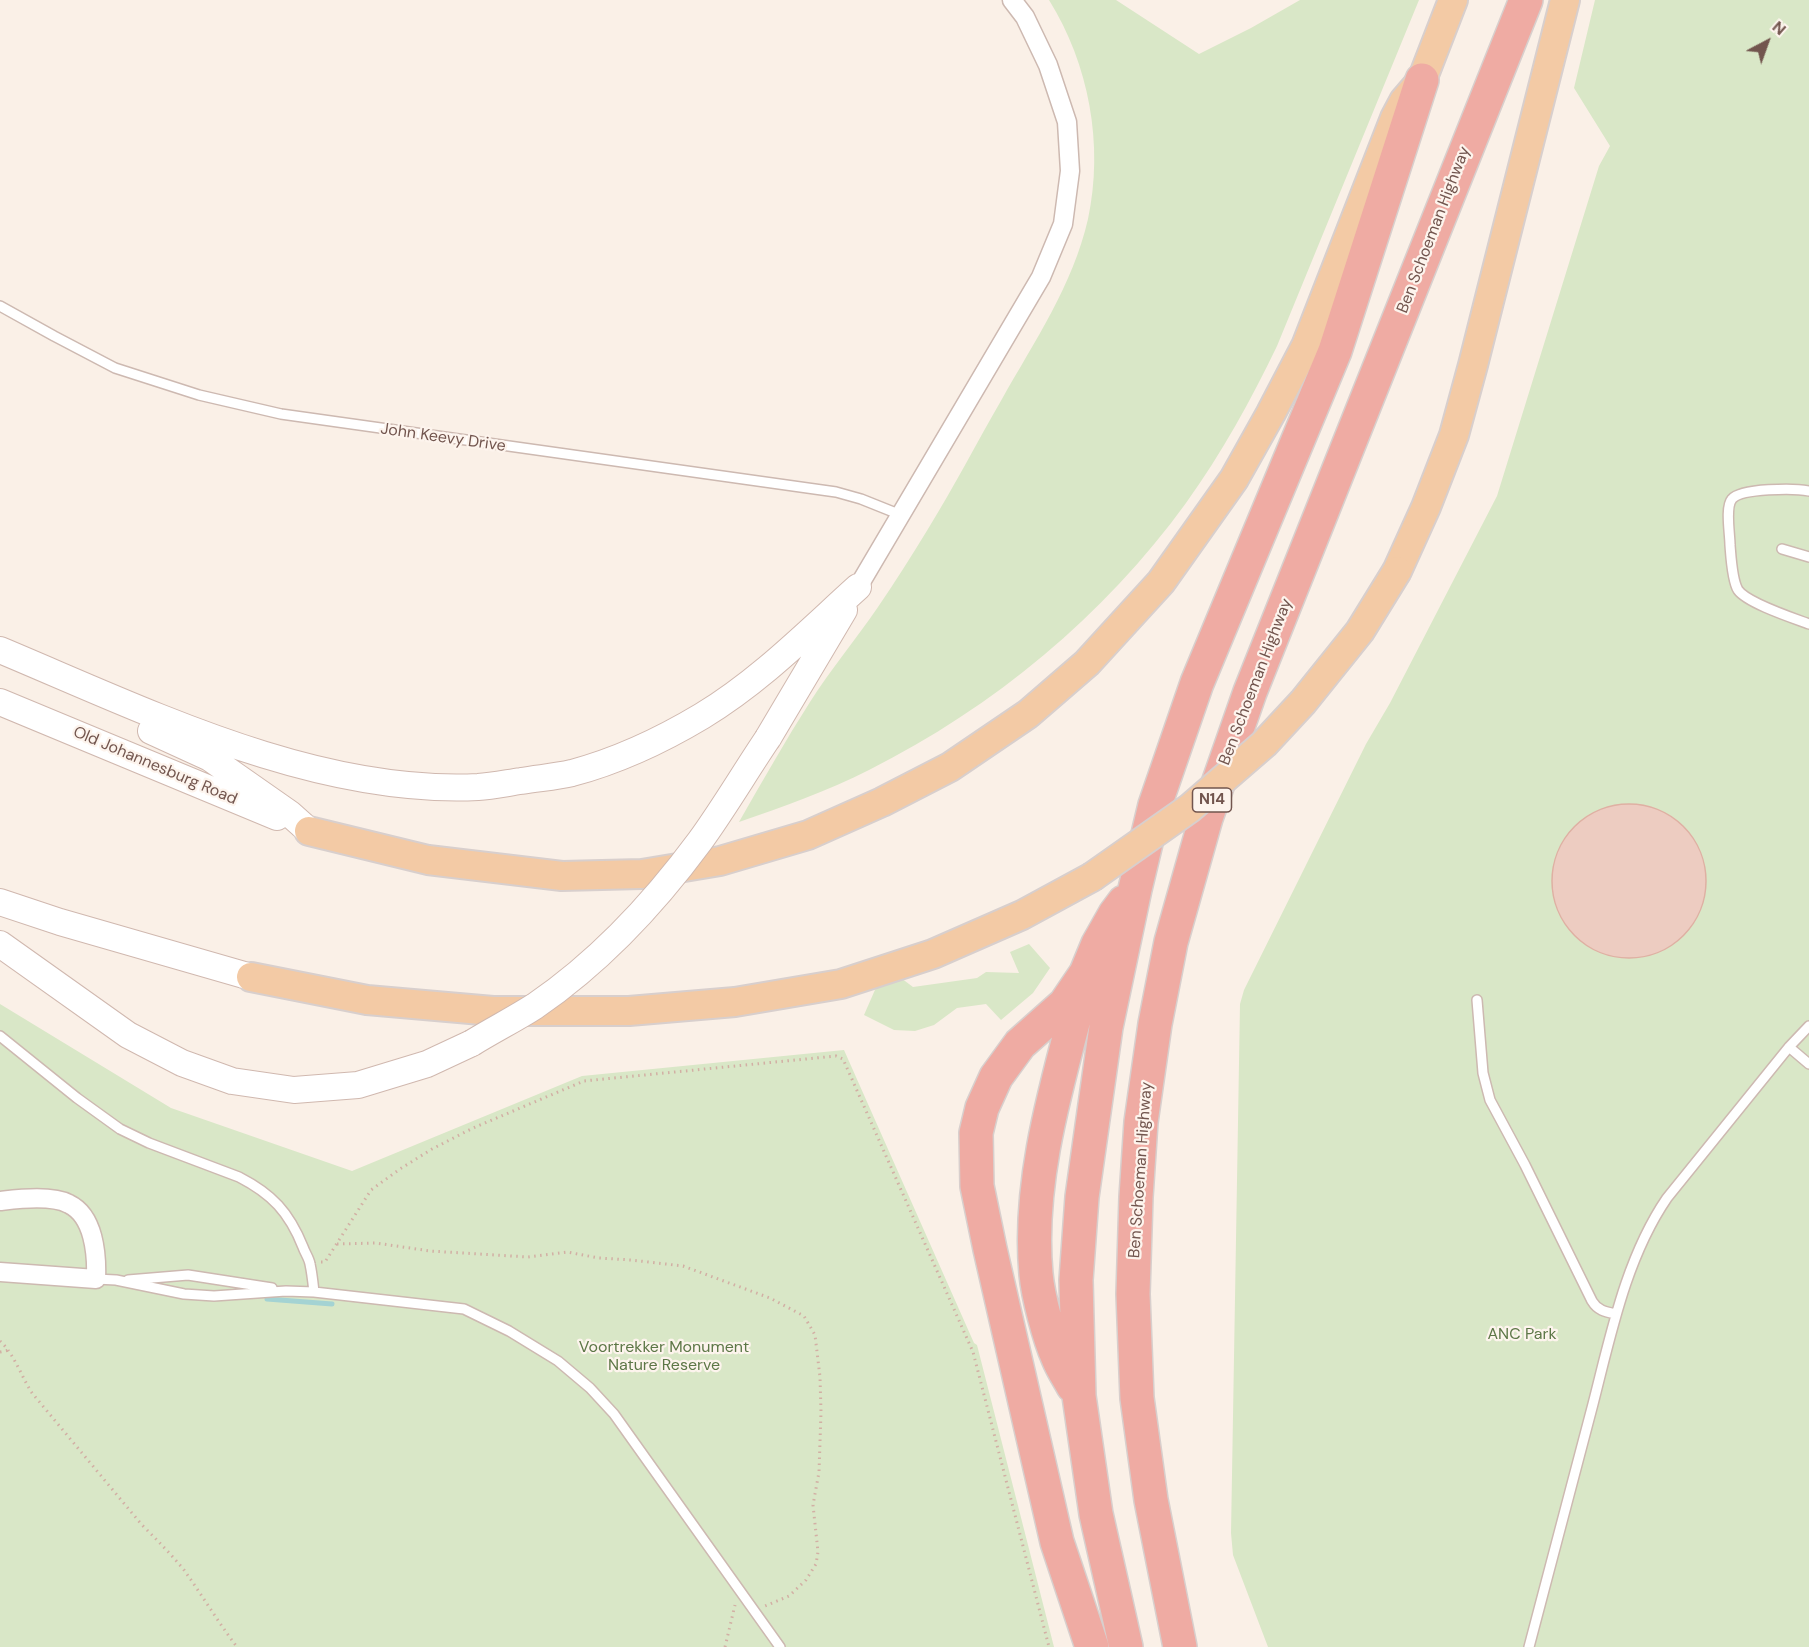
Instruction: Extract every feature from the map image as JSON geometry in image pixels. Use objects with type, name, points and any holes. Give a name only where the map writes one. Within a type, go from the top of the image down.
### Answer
[{"type":"highway","name":"Ben Schoeman Highway","points":[[1180,1647],[1151,1500],[1140,1421],[1133,1294],[1141,1122],[1155,1024],[1171,942],[1206,818],[1250,692],[1526,0]]},
{"type":"highway","points":[[1126,1647],[1096,1514],[1079,1396],[1076,1280],[1082,1197],[1106,1027],[1155,806],[1197,683],[1335,351],[1422,80]]},
{"type":"highway","points":[[1079,1396],[1058,1358],[1036,1276],[1034,1234],[1041,1160],[1086,973],[1098,944],[1115,914],[1135,889]]},
{"type":"highway","points":[[1086,973],[1065,1004],[1011,1054],[996,1077],[982,1108],[976,1133],[977,1186],[1000,1293],[1057,1542],[1092,1647]]},
{"type":"main road","points":[[0,668],[113,714],[210,758],[290,814],[309,831],[428,861],[562,876],[642,874],[720,861],[808,835],[882,802],[950,767],[1028,714],[1087,663],[1161,582],[1234,479],[1306,346],[1395,118],[1404,101],[1422,80],[1453,0]]},
{"type":"main road","points":[[0,902],[60,922],[251,977],[368,1000],[493,1011],[630,1011],[735,1002],[841,984],[933,954],[1022,915],[1092,877],[1190,808],[1264,744],[1303,702],[1360,631],[1397,571],[1426,507],[1454,435],[1565,0]]},
{"type":"main road","points":[[0,650],[178,724],[288,761],[355,778],[413,785],[479,787],[569,773],[603,764],[701,717],[763,674],[858,587]]},
{"type":"main road","points":[[0,944],[128,1035],[182,1063],[232,1081],[294,1090],[358,1085],[427,1064],[472,1043],[535,1005],[575,975],[623,932],[700,841],[768,738],[858,587]]},
{"type":"main road","name":"Old Johannesburg Road","points":[[0,702],[309,831]]},
{"type":"street","points":[[858,587],[1041,277],[1063,224],[1070,171],[1068,122],[1048,65],[1025,17],[1012,0]]},
{"type":"street","points":[[0,1201],[52,1199],[69,1203],[78,1209],[90,1228],[97,1262],[96,1279],[0,1272]]},
{"type":"lane","name":"John Keevy Drive","points":[[0,306],[115,368],[209,397],[281,414],[836,492],[901,515]]},
{"type":"lane","points":[[1809,491],[1799,489],[1749,492],[1731,500],[1728,509],[1731,558],[1738,590],[1746,598],[1809,624]]},
{"type":"lane","points":[[1782,549],[1809,557]]},
{"type":"lane","points":[[1477,1000],[1483,1073],[1490,1100],[1592,1301],[1602,1311],[1616,1314]]},
{"type":"lane","points":[[1529,1647],[1616,1314],[1642,1239],[1666,1198],[1789,1047],[1809,1026]]},
{"type":"lane","points":[[0,1036],[77,1098],[120,1129],[149,1143],[239,1177],[273,1198],[289,1217],[298,1233],[310,1264],[314,1292]]},
{"type":"lane","points":[[1789,1047],[1809,1064]]},
{"type":"lane","points":[[96,1279],[116,1280],[188,1275],[286,1291]]},
{"type":"lane","points":[[116,1280],[184,1294],[214,1296],[286,1291],[314,1292],[464,1309],[509,1331],[558,1361],[590,1388],[614,1414],[780,1647]]},
{"type":"path","points":[[310,1264],[325,1262],[371,1190],[400,1169],[473,1128],[584,1081],[836,1056],[843,1059],[973,1352],[1049,1647]]},
{"type":"path","points":[[336,1245],[376,1244],[430,1251],[528,1257],[567,1252],[599,1258],[682,1266],[770,1298],[804,1316],[815,1335],[820,1377],[819,1472],[813,1505],[818,1552],[816,1564],[806,1580],[789,1596],[755,1610]]},
{"type":"path","points":[[0,1341],[10,1350],[32,1393],[135,1517],[183,1569],[237,1647]]},
{"type":"path","points":[[0,1352],[10,1350]]},
{"type":"path","points":[[725,1647],[735,1603],[745,1596]]},
{"type":"green space","points":[[1049,0],[1116,0],[1199,54],[1300,0],[1419,0],[1277,346],[1224,446],[1186,503],[1154,544],[1083,621],[1003,688],[960,718],[853,778],[739,822],[810,702],[878,607],[938,513],[1039,334],[1073,267],[1088,219],[1093,191],[1093,134],[1090,106],[1083,78],[1063,25]]},
{"type":"green space","name":"ANC Park","points":[[1595,0],[1809,0],[1809,1647],[1268,1647],[1233,1555],[1231,1533],[1240,1004],[1244,990],[1366,744],[1390,703],[1497,496],[1599,166],[1610,146],[1574,88]]},
{"type":"green space","points":[[1029,944],[1050,968],[1033,993],[1001,1020],[986,1004],[957,1008],[934,1025],[915,1031],[894,1030],[864,1015],[878,983],[893,972],[913,987],[977,978],[986,972],[1019,973],[1010,952]]},
{"type":"green space","name":"Voortrekker Monument Nature Reserve","points":[[0,1004],[171,1108],[352,1171],[582,1076],[844,1050],[974,1343],[977,1345],[1054,1647],[0,1647]]},
{"type":"building","points":[[1629,804],[1658,810],[1672,817],[1683,827],[1693,838],[1700,852],[1706,881],[1700,910],[1693,924],[1683,935],[1672,945],[1658,952],[1629,958],[1600,952],[1586,945],[1575,935],[1565,924],[1558,910],[1552,881],[1558,852],[1565,838],[1575,827],[1586,817],[1600,810]]},
{"type":"waterway","points":[[267,1299],[332,1304]]}]
